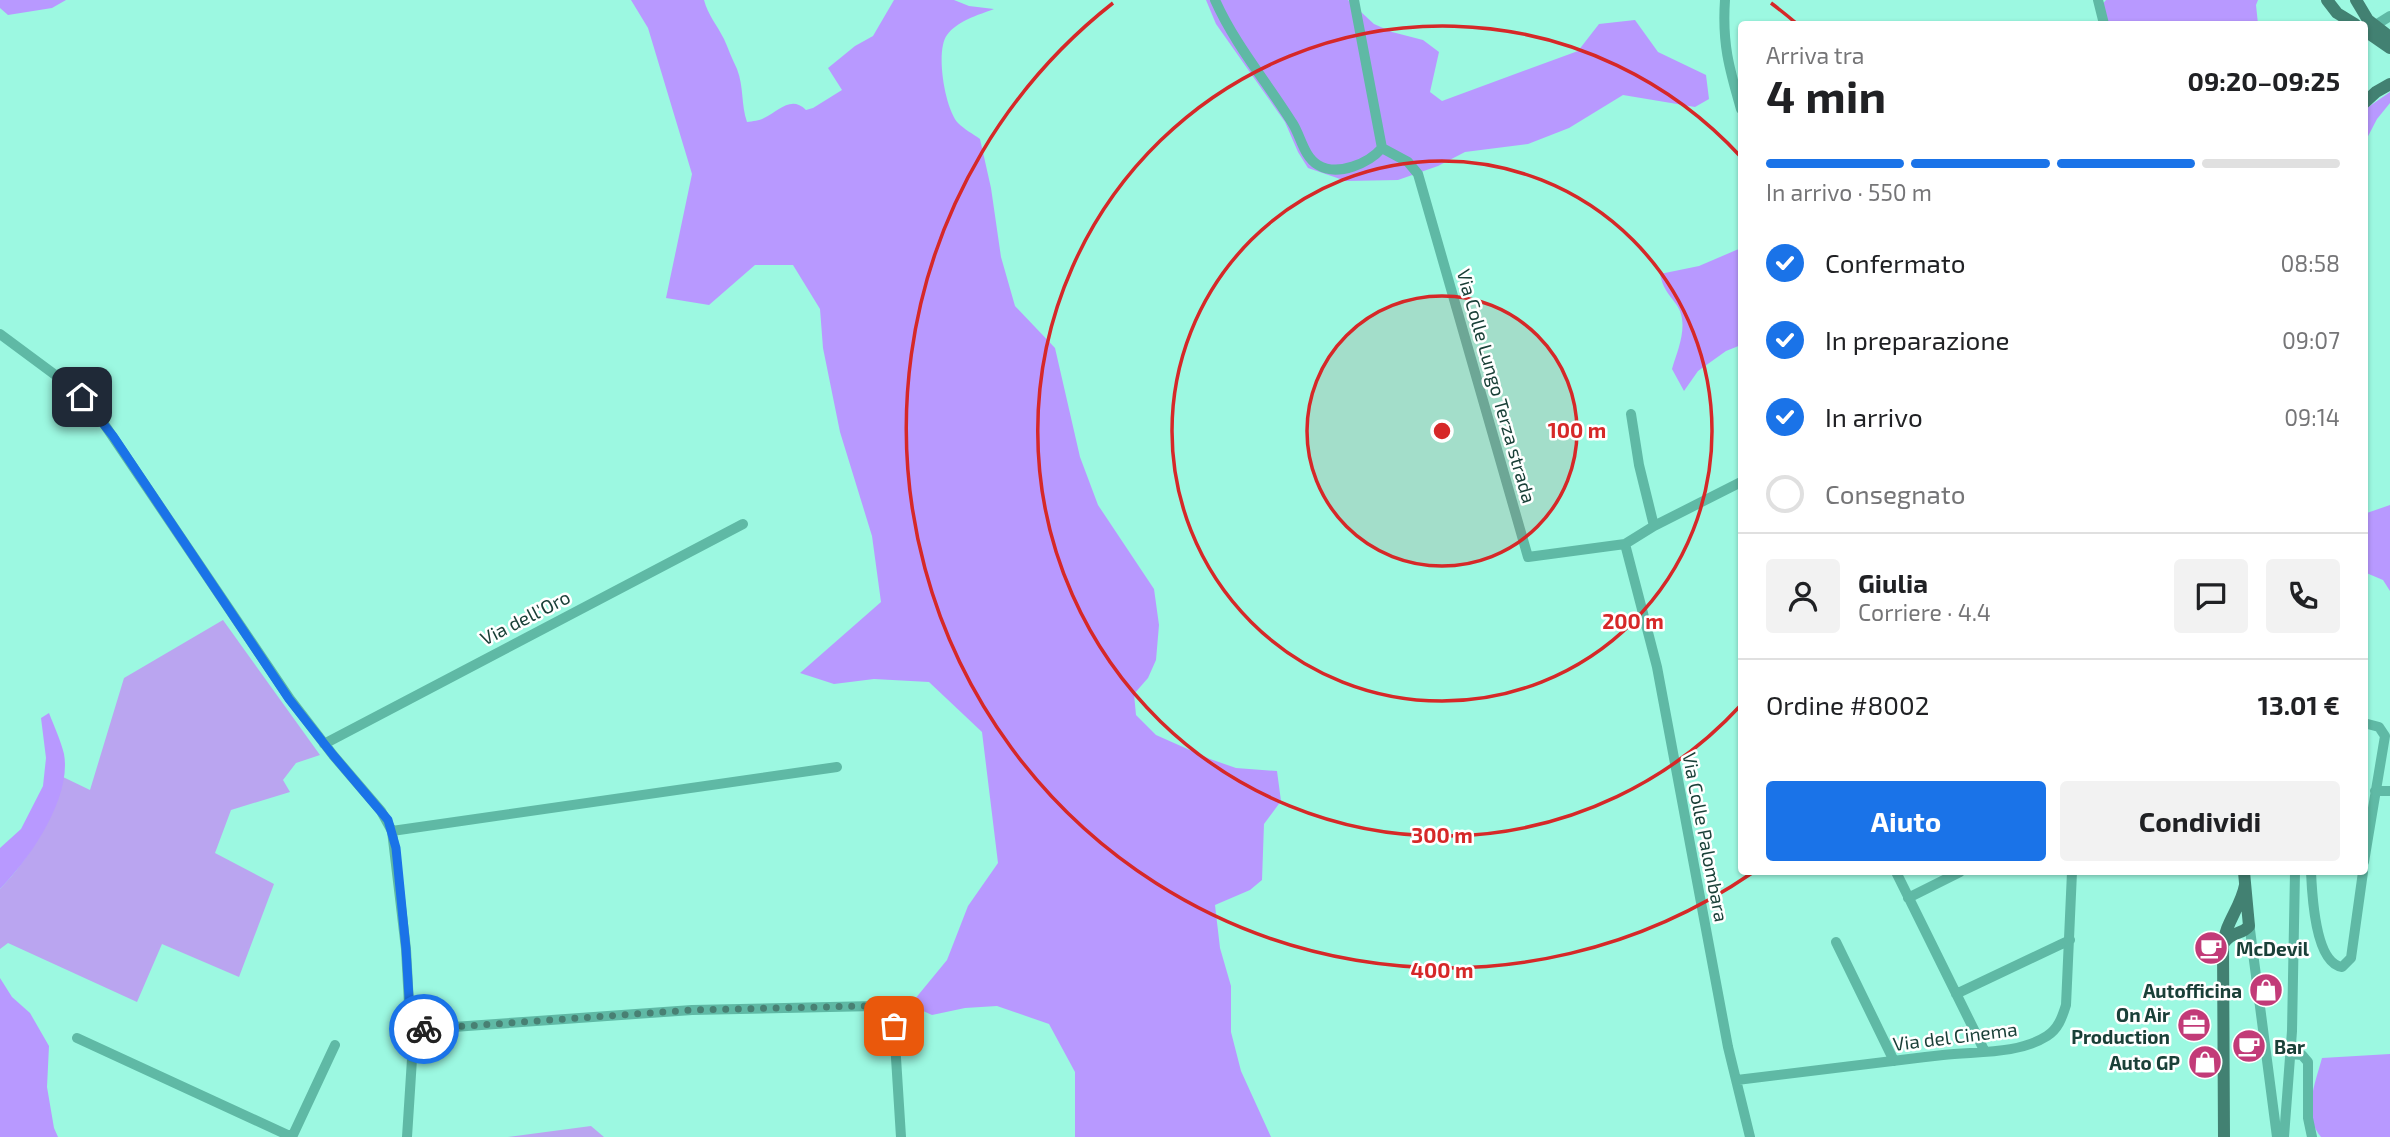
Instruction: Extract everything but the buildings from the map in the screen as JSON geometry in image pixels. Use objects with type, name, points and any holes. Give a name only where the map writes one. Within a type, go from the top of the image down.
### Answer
[{"type":"main road","points":[[2356,0],[2366,21]]},
{"type":"main road","points":[[2330,2],[2333,21]]},
{"type":"main road","points":[[2330,2],[2337,13],[2350,21]]},
{"type":"main road","points":[[2369,28],[2390,37]]},
{"type":"main road","points":[[2369,28],[2390,48]]},
{"type":"main road","points":[[2368,99],[2390,83]]},
{"type":"main road","points":[[2224,1137],[2223,945],[2226,930],[2241,903],[2245,878]]},
{"type":"main road","points":[[2223,945],[2230,935],[2245,934],[2247,929],[2249,922],[2245,878]]},
{"type":"street","points":[[1215,0],[1237,41],[1294,125],[1312,160],[1326,168],[1345,168],[1370,159],[1382,148],[1354,0]]},
{"type":"street","points":[[1725,0],[1723,20],[1726,56],[1738,98]]},
{"type":"street","points":[[2098,0],[2103,21]]},
{"type":"street","points":[[2369,28],[2390,16]]},
{"type":"street","name":"Via Colle Lungo Terza strada","points":[[1382,148],[1408,162],[1418,174],[1528,557],[1625,544]]},
{"type":"street","points":[[0,334],[62,380],[98,415],[289,699],[381,811],[392,831],[406,949],[411,1030],[407,1137]]},
{"type":"street","points":[[1631,414],[1654,526]]},
{"type":"street","points":[[1625,544],[1654,526],[1738,484]]},
{"type":"street","name":"Via dell'Oro","points":[[324,744],[743,524]]},
{"type":"street","name":"Via Colle Palombara","points":[[1625,544],[1657,667],[1694,870],[1750,1137]]},
{"type":"street","points":[[2368,724],[2379,727],[2385,734],[2368,836]]},
{"type":"street","points":[[392,831],[837,767]]},
{"type":"street","points":[[2375,791],[2390,791]]},
{"type":"street","points":[[1897,875],[1985,1052]]},
{"type":"street","points":[[1908,898],[1954,875]]},
{"type":"street","name":"Via del Cinema","points":[[1737,1080],[1985,1052],[2028,1045],[2045,1038],[2056,1028],[2066,1005],[2072,875]]},
{"type":"street","points":[[2284,1137],[2290,1054],[2295,875]]},
{"type":"street","points":[[2311,875],[2315,913],[2323,948],[2331,962],[2342,967],[2351,958],[2362,875]]},
{"type":"street","points":[[2249,922],[2244,914],[2232,917],[2232,927],[2245,934],[2277,1137]]},
{"type":"street","points":[[1956,994],[2070,940]]},
{"type":"street","points":[[1836,942],[1894,1061]]},
{"type":"street","points":[[411,1030],[692,1010],[875,1006],[890,1015],[894,1026],[901,1137]]},
{"type":"street","points":[[77,1038],[292,1137],[335,1045]]},
{"type":"street","points":[[2290,1054],[2302,1055],[2308,1062],[2308,1118],[2312,1137]]},
{"type":"shaded area","points":[[0,0],[66,0],[52,8],[8,15],[0,8]]},
{"type":"shaded area","points":[[631,0],[704,0],[737,69],[747,122],[762,119],[790,104],[806,110],[813,108],[842,90],[828,68],[855,46],[873,36],[894,0],[954,0],[969,6],[994,9],[962,22],[947,35],[942,54],[943,80],[953,116],[980,139],[991,188],[1001,257],[1015,306],[1055,348],[1080,457],[1098,505],[1154,589],[1159,625],[1156,660],[1148,678],[1134,694],[1136,715],[1156,735],[1210,759],[1236,768],[1277,771],[1281,801],[1264,824],[1262,880],[1250,890],[1215,905],[1220,948],[1231,986],[1231,1032],[1241,1071],[1271,1137],[1075,1137],[1075,1072],[1049,1024],[997,1006],[965,1008],[932,1015],[910,1005],[947,960],[968,906],[998,863],[982,732],[929,682],[874,679],[834,684],[800,673],[881,602],[872,536],[840,432],[823,348],[820,309],[793,265],[755,265],[709,305],[666,298],[692,174],[648,28]]},
{"type":"shaded area","points":[[1206,0],[1348,0],[1374,24],[1423,40],[1439,52],[1430,92],[1442,101],[1578,51],[1599,24],[1635,20],[1658,52],[1706,75],[1709,99],[1695,107],[1623,95],[1569,128],[1528,144],[1465,152],[1438,166],[1398,180],[1346,181],[1308,168],[1285,122],[1216,24]]},
{"type":"shaded area","points":[[2106,0],[2258,0],[2258,21],[2103,21],[2100,7]]},
{"type":"shaded area","points":[[2390,92],[2390,103],[2368,136],[2368,107]]},
{"type":"shaded area","points":[[1738,249],[1738,346],[1726,351],[1698,371],[1684,391],[1672,369],[1680,345],[1682,319],[1660,274],[1699,266]]},
{"type":"shaded area","points":[[2390,505],[2390,591],[2383,580],[2368,574],[2368,513]]},
{"type":"shaded area","points":[[223,620],[320,755],[296,763],[283,780],[290,792],[231,810],[215,853],[274,884],[239,977],[162,944],[137,1002],[8,943],[0,949],[0,889],[21,865],[39,837],[53,808],[63,777],[90,790],[124,678]]},
{"type":"shaded area","points":[[49,713],[64,754],[65,771],[61,790],[55,808],[35,845],[0,889],[0,848],[21,829],[43,786],[46,758],[41,718]]},
{"type":"shaded area","points":[[0,978],[12,997],[30,1013],[49,1046],[47,1087],[58,1137],[0,1137]]},
{"type":"shaded area","points":[[2390,1054],[2390,1137],[2321,1137],[2315,1128],[2311,1109],[2322,1058]]},
{"type":"shaded area","points":[[591,1126],[604,1137],[508,1137]]},
{"type":"way so far","points":[[424,1029],[692,1010],[865,1006],[884,1010],[890,1015],[894,1026]]},
{"type":"place","name":"McDevil","points":[[2211,948]]},
{"type":"place","name":"Autofficina","points":[[2266,990]]},
{"type":"place","name":"On Air Production","points":[[2194,1025]]},
{"type":"place","name":"Bar","points":[[2249,1046]]},
{"type":"place","name":"Auto GP","points":[[2205,1062]]},
{"type":"route","points":[[82,397],[113,436],[289,699],[388,820],[396,848],[411,1030],[424,1029]]}]
